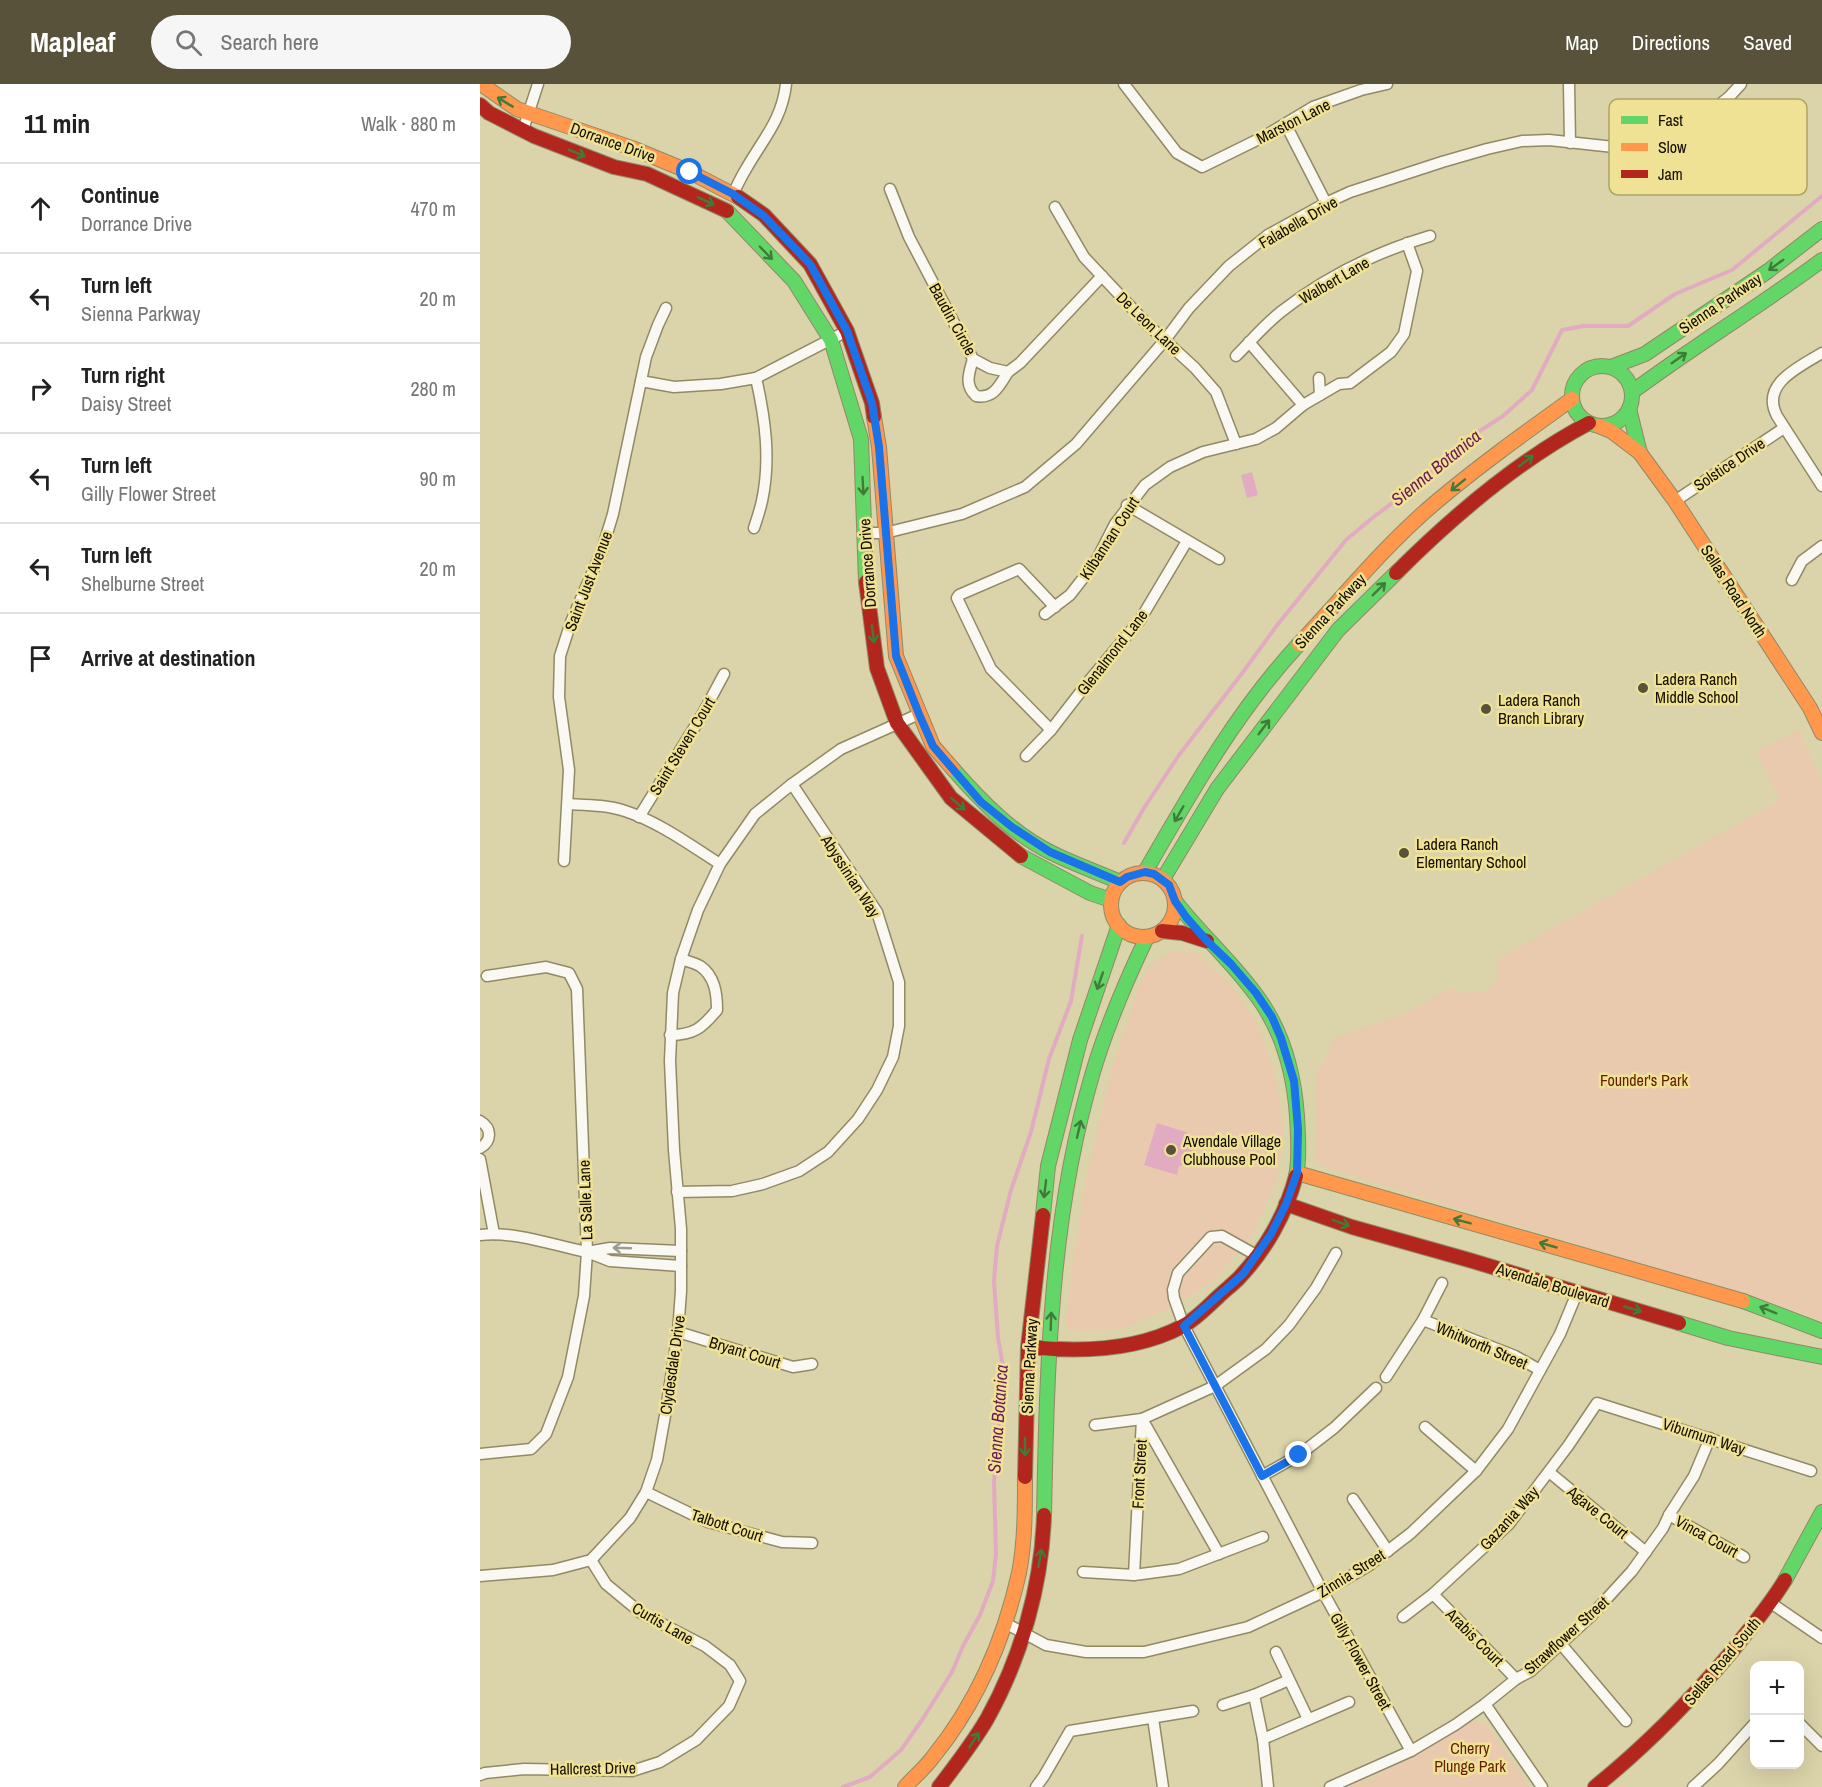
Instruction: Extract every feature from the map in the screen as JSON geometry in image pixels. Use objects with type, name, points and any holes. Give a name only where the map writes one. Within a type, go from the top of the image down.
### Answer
[{"type":"street","name":"Dorrance Drive","points":[[481,84],[500,99],[529,115],[541,116],[632,148],[690,172],[733,194],[764,216],[810,264],[847,331],[872,403],[879,447],[896,656],[933,746],[981,802],[1012,827],[1050,852],[1120,882]]},
{"type":"street","points":[[523,130],[538,84]]},
{"type":"street","points":[[726,210],[746,168],[774,126],[786,84]]},
{"type":"street","name":"Marston Lane","points":[[1124,84],[1177,153],[1202,167],[1286,124],[1313,107],[1361,90],[1387,84]]},
{"type":"street","points":[[1569,84],[1570,143]]},
{"type":"street","name":"Falabella Drive","points":[[1726,99],[1741,84]]},
{"type":"street","name":"Dorrance Drive","points":[[480,105],[489,113],[523,130],[614,167],[647,174],[726,210],[794,281],[831,340],[861,439],[866,583],[877,668],[897,723],[951,798],[993,834],[1019,855],[1090,892],[1111,900]]},
{"type":"street","points":[[1286,124],[1326,203]]},
{"type":"street","name":"Falabella Drive","points":[[865,533],[885,533],[962,514],[1025,487],[1076,444],[1165,340],[1189,308],[1229,266],[1268,235],[1326,203],[1350,192],[1487,149],[1522,141],[1549,140],[1609,147]]},
{"type":"street","name":"Baudin Circle","points":[[890,189],[909,237],[973,359],[990,368],[1008,372]]},
{"type":"street","name":"De Leon Lane","points":[[1055,207],[1084,257],[1146,323],[1196,368],[1216,392],[1236,444]]},
{"type":"street","name":"Sienna Parkway","points":[[1145,872],[1208,763],[1273,672],[1391,545],[1435,504],[1487,461],[1572,399],[1572,389],[1582,372],[1601,365],[1611,367],[1644,354],[1768,271],[1822,229]]},
{"type":"street","name":"Walbert Lane","points":[[1236,356],[1280,312],[1316,286],[1357,263],[1430,236]]},
{"type":"street","name":"Kilbannan Court","points":[[1045,614],[1070,595],[1095,563],[1127,505],[1145,485],[1170,467],[1203,452],[1256,439],[1276,428],[1303,405],[1339,384],[1350,383],[1391,352],[1404,334],[1417,271],[1407,243]]},
{"type":"street","name":"Sienna Parkway","points":[[1632,393],[1675,360],[1777,293],[1822,260]]},
{"type":"street","points":[[973,359],[967,379],[969,387],[976,396],[985,398],[995,391],[1008,372],[1020,363],[1102,276]]},
{"type":"street","name":"Saint Just Avenue","points":[[564,861],[569,770],[559,697],[561,656],[571,622],[602,550],[613,514],[646,357],[666,308]]},
{"type":"street","points":[[641,381],[674,387],[721,384],[756,378],[847,331]]},
{"type":"street","points":[[1249,342],[1303,405]]},
{"type":"street","points":[[1822,353],[1779,383],[1772,396],[1772,408],[1822,486]]},
{"type":"street","points":[[1611,367],[1625,377],[1630,384],[1632,393],[1629,409]]},
{"type":"street","points":[[754,528],[762,501],[766,439],[756,378]]},
{"type":"street","points":[[1319,378],[1320,395]]},
{"type":"street","points":[[1572,399],[1574,409],[1580,417],[1594,425]]},
{"type":"street","name":"Sienna Parkway","points":[[1163,879],[1217,789],[1338,630],[1459,514],[1538,452],[1566,435],[1594,425],[1609,425],[1619,421],[1629,409]]},
{"type":"street","name":"Sellas Road North","points":[[1629,409],[1640,453]]},
{"type":"street","name":"Sellas Road North","points":[[1594,425],[1611,431],[1640,453],[1816,705],[1822,733]]},
{"type":"street","name":"Solstice Drive","points":[[1675,501],[1784,428]]},
{"type":"street","points":[[1127,505],[1219,559]]},
{"type":"street","name":"Glenalmond Lane","points":[[1026,756],[1051,730],[1140,620],[1187,541]]},
{"type":"street","points":[[1792,579],[1802,561],[1822,546]]},
{"type":"street","points":[[1051,730],[991,669],[957,598],[959,595],[1018,568],[1055,607]]},
{"type":"street","name":"Saint Steven Court","points":[[639,817],[702,715],[724,674]]},
{"type":"street","name":"Clydesdale Drive","points":[[591,1560],[630,1518],[646,1492],[657,1460],[678,1332],[681,1266],[681,1228],[677,1192],[670,1035],[673,993],[681,959],[698,909],[720,864],[755,814],[841,749],[919,714]]},
{"type":"street","name":"Abyssinian Way","points":[[677,1192],[732,1191],[799,1172],[828,1152],[858,1119],[878,1090],[893,1057],[899,1026],[899,982],[877,912],[792,784]]},
{"type":"street","points":[[568,804],[624,810],[653,823],[720,864]]},
{"type":"street","points":[[1028,1347],[1070,1350],[1117,1347],[1184,1326],[1243,1274],[1271,1234],[1286,1204],[1297,1173],[1298,1129],[1294,1081],[1272,1017],[1256,993],[1186,917],[1175,901],[1169,885],[1163,879],[1145,872],[1127,877],[1114,891],[1111,900],[1112,913],[1126,932],[1147,937],[1162,931],[1182,933],[1207,941]]},
{"type":"street","points":[[1162,931],[1173,917],[1175,901]]},
{"type":"street","name":"Sienna Parkway","points":[[905,1787],[933,1758],[963,1715],[987,1672],[1005,1623],[1019,1571],[1025,1518],[1028,1347],[1048,1166],[1080,1040],[1119,925]]},
{"type":"street","name":"Sienna Parkway","points":[[939,1787],[976,1737],[993,1708],[1010,1667],[1035,1588],[1042,1543],[1051,1315],[1065,1189],[1091,1078],[1117,999],[1147,937]]},
{"type":"street","points":[[670,1035],[685,1035],[696,1031],[717,1010],[717,994],[711,979],[700,966],[681,959]]},
{"type":"street","name":"La Salle Lane","points":[[480,1454],[531,1449],[546,1434],[568,1377],[585,1296],[587,1252],[577,989],[570,973],[546,967],[487,976]]},
{"type":"street","points":[[480,1121],[486,1125],[489,1134],[486,1143],[480,1148]]},
{"type":"street","points":[[480,1159],[494,1234]]},
{"type":"street","points":[[1297,1173],[1745,1301],[1822,1331]]},
{"type":"street","name":"Avendale Boulevard","points":[[1286,1204],[1352,1227],[1728,1338],[1822,1357]]},
{"type":"street","points":[[480,1235],[494,1234],[524,1238],[587,1252],[610,1261],[681,1266]]},
{"type":"street","name":"Gilly Flower Street","points":[[1257,1255],[1222,1236],[1211,1237],[1178,1273],[1173,1290],[1174,1298],[1184,1326],[1262,1476],[1411,1751]]},
{"type":"street","points":[[587,1252],[610,1248],[681,1251]]},
{"type":"street","points":[[1095,1425],[1142,1419],[1215,1386],[1266,1349],[1289,1325],[1316,1288],[1336,1253]]},
{"type":"street","points":[[1386,1377],[1423,1320],[1442,1283]]},
{"type":"street","name":"Zinnia Street","points":[[1005,1623],[1046,1645],[1086,1652],[1144,1652],[1248,1627],[1323,1592],[1368,1566],[1411,1533],[1476,1471],[1508,1429],[1560,1334],[1576,1293]]},
{"type":"street","name":"Whitworth Street","points":[[1423,1320],[1515,1356],[1540,1370]]},
{"type":"street","name":"Bryant Court","points":[[678,1332],[793,1367],[812,1364]]},
{"type":"street","points":[[1262,1476],[1299,1455],[1376,1388]]},
{"type":"street","name":"Viburnum Way","points":[[1597,1403],[1811,1471]]},
{"type":"street","name":"Gazania Way","points":[[1403,1617],[1433,1594],[1509,1524],[1568,1446],[1597,1403]]},
{"type":"street","name":"Front Street","points":[[1142,1419],[1219,1554]]},
{"type":"street","name":"Front Street","points":[[1134,1575],[1142,1419]]},
{"type":"street","points":[[1425,1427],[1476,1471]]},
{"type":"street","name":"Strawflower Street","points":[[1334,1786],[1411,1751],[1455,1725],[1516,1679],[1531,1671],[1561,1644],[1590,1617],[1646,1552],[1694,1476],[1710,1438]]},
{"type":"street","name":"Agave Court","points":[[1549,1472],[1646,1552]]},
{"type":"street","name":"Talbott Court","points":[[646,1492],[708,1522],[782,1542],[812,1543]]},
{"type":"street","points":[[1353,1499],[1388,1551]]},
{"type":"street","name":"Sellas Road South","points":[[1595,1787],[1626,1763],[1677,1715],[1716,1670],[1771,1603],[1804,1549],[1822,1512]]},
{"type":"street","name":"Vinca Court","points":[[1669,1515],[1744,1557]]},
{"type":"street","points":[[1083,1572],[1134,1575],[1179,1569],[1263,1537]]},
{"type":"street","points":[[480,1576],[553,1570],[591,1560]]},
{"type":"street","name":"Curtis Lane","points":[[591,1560],[606,1584],[641,1613],[705,1646],[730,1665],[740,1681]]},
{"type":"street","name":"Arabis Court","points":[[1433,1594],[1516,1679]]},
{"type":"street","points":[[1771,1603],[1822,1638]]},
{"type":"street","points":[[1561,1644],[1626,1722]]},
{"type":"street","points":[[1276,1652],[1308,1719]]},
{"type":"street","points":[[1223,1705],[1289,1680]]},
{"type":"street","name":"Hallcrest Drive","points":[[480,1775],[524,1769],[632,1771],[660,1762],[696,1740],[729,1706],[740,1681]]},
{"type":"street","points":[[1254,1695],[1263,1739],[1268,1787]]},
{"type":"street","points":[[1263,1739],[1349,1702]]},
{"type":"street","points":[[1485,1704],[1542,1787]]},
{"type":"street","points":[[1036,1787],[1070,1731],[1193,1711]]},
{"type":"street","points":[[1153,1718],[1163,1787]]},
{"type":"street","points":[[1693,1787],[1750,1729]]},
{"type":"street","points":[[1804,1729],[1822,1746]]},
{"type":"green space","name":"Founder's Park","points":[[1799,730],[1822,783],[1822,1321],[1792,1309],[1324,1167],[1315,1159],[1316,1073],[1328,1055],[1332,1039],[1406,1013],[1452,987],[1464,993],[1488,990],[1497,979],[1498,959],[1780,800],[1756,751]]},
{"type":"green space","points":[[1172,951],[1197,954],[1228,982],[1257,1023],[1275,1074],[1284,1131],[1277,1180],[1251,1237],[1216,1279],[1168,1309],[1123,1328],[1081,1332],[1067,1329],[1066,1319],[1072,1269],[1086,1180],[1111,1071],[1142,977],[1155,961]]},
{"type":"green space","name":"Cherry Plunge Park","points":[[1476,1721],[1487,1726],[1529,1787],[1349,1787],[1350,1783],[1357,1780],[1364,1783],[1457,1730],[1465,1723]]},
{"type":"shaded area","points":[[1252,472],[1258,495],[1247,498],[1241,475]]},
{"type":"shaded area","name":"Avendale Village Clubhouse Pool","points":[[1157,1123],[1189,1133],[1186,1141],[1195,1151],[1194,1159],[1191,1163],[1179,1166],[1177,1175],[1144,1165]]},
{"type":"waterway","name":"Sienna Botanica","points":[[1124,843],[1179,755],[1278,624],[1346,540],[1420,482],[1469,438],[1503,416],[1532,390],[1562,330],[1584,326],[1628,326],[1675,294],[1732,270],[1822,196]]},
{"type":"waterway","name":"Sienna Botanica","points":[[843,1787],[870,1777],[901,1750],[952,1672],[980,1615],[993,1581],[996,1554],[994,1482],[1004,1372],[998,1338],[994,1281],[997,1246],[1011,1190],[1031,1132],[1049,1059],[1071,1001],[1082,936]]},
{"type":"traffic: fast","points":[[727,211],[794,281],[831,340],[861,439],[866,582]]},
{"type":"traffic: fast","points":[[1611,367],[1645,354],[1768,271],[1822,229]]},
{"type":"traffic: fast","points":[[1632,392],[1822,260]]},
{"type":"traffic: fast","points":[[1596,366],[1608,366],[1619,371],[1627,379],[1632,396],[1630,408],[1619,421],[1608,426],[1596,426],[1585,421],[1577,413],[1572,402],[1572,390],[1577,379],[1585,371],[1596,366]]},
{"type":"traffic: fast","points":[[1629,409],[1640,453]]},
{"type":"traffic: fast","points":[[1163,879],[1217,789],[1338,630],[1396,573]]},
{"type":"traffic: fast","points":[[1145,872],[1197,783],[1235,725],[1276,670],[1299,644]]},
{"type":"traffic: fast","points":[[953,769],[987,805],[1024,836],[1060,857],[1120,882]]},
{"type":"traffic: fast","points":[[1021,856],[1090,893],[1111,900]]},
{"type":"traffic: fast","points":[[1175,901],[1250,986],[1275,1026],[1286,1055],[1296,1100],[1298,1146],[1296,1176]]},
{"type":"traffic: fast","points":[[1043,1215],[1048,1166],[1080,1040],[1119,925]]},
{"type":"traffic: fast","points":[[1044,1515],[1049,1347],[1059,1236],[1068,1181],[1079,1126],[1098,1055],[1117,1003],[1147,937]]},
{"type":"traffic: fast","points":[[1743,1301],[1822,1331]]},
{"type":"traffic: fast","points":[[1679,1323],[1728,1338],[1822,1357]]},
{"type":"traffic: fast","points":[[1785,1580],[1822,1512]]},
{"type":"traffic: slow","points":[[481,84],[517,109],[632,148],[690,172],[738,197]]},
{"type":"traffic: slow","points":[[1299,644],[1418,518],[1486,462],[1572,399]]},
{"type":"traffic: slow","points":[[874,417],[879,447],[896,656],[933,746],[953,769]]},
{"type":"traffic: slow","points":[[1599,426],[1611,431],[1640,453],[1675,501],[1810,708],[1822,733]]},
{"type":"traffic: slow","points":[[1143,873],[1155,875],[1166,882],[1173,893],[1175,905],[1173,917],[1166,928],[1155,935],[1143,937],[1131,935],[1120,928],[1113,917],[1111,905],[1113,893],[1120,882],[1131,875],[1143,873]]},
{"type":"traffic: slow","points":[[1297,1173],[1743,1301]]},
{"type":"traffic: slow","points":[[905,1787],[930,1761],[948,1737],[975,1693],[997,1647],[1013,1598],[1021,1561],[1025,1477]]},
{"type":"traffic: jam","points":[[480,105],[489,113],[534,136],[614,167],[647,174],[727,211]]},
{"type":"traffic: jam","points":[[738,197],[764,215],[810,264],[847,331],[872,403],[874,417]]},
{"type":"traffic: jam","points":[[1396,573],[1440,531],[1511,472],[1536,454],[1589,423]]},
{"type":"traffic: jam","points":[[866,582],[877,668],[897,723],[951,798],[1021,856]]},
{"type":"traffic: jam","points":[[1162,931],[1182,933],[1207,941]]},
{"type":"traffic: jam","points":[[1040,1348],[1095,1349],[1131,1344],[1166,1334],[1188,1323],[1238,1279],[1266,1244],[1287,1204],[1296,1176]]},
{"type":"traffic: jam","points":[[1286,1204],[1352,1227],[1679,1323]]},
{"type":"traffic: jam","points":[[1025,1477],[1028,1347],[1043,1215]]},
{"type":"traffic: jam","points":[[939,1787],[982,1728],[1010,1671],[1028,1620],[1034,1594],[1044,1515]]},
{"type":"traffic: jam","points":[[1595,1787],[1650,1739],[1701,1687],[1733,1650],[1785,1580]]},
{"type":"place","name":"Ladera Ranch Middle School","points":[[1643,688]]},
{"type":"place","name":"Ladera Ranch Branch Library","points":[[1486,709]]},
{"type":"place","name":"Ladera Ranch Elementary School","points":[[1404,853]]},
{"type":"place","name":"Avendale Village Clubhouse Pool","points":[[1171,1150]]},
{"type":"route","points":[[690,172],[733,194],[764,216],[810,264],[847,331],[872,403],[879,447],[896,656],[933,746],[981,802],[1012,827],[1050,852],[1120,882],[1136,873],[1145,872],[1163,879],[1169,885],[1175,901],[1186,917],[1256,993],[1272,1017],[1294,1081],[1298,1129],[1297,1173],[1286,1204],[1271,1234],[1243,1274],[1184,1326],[1262,1476],[1299,1455]]}]
